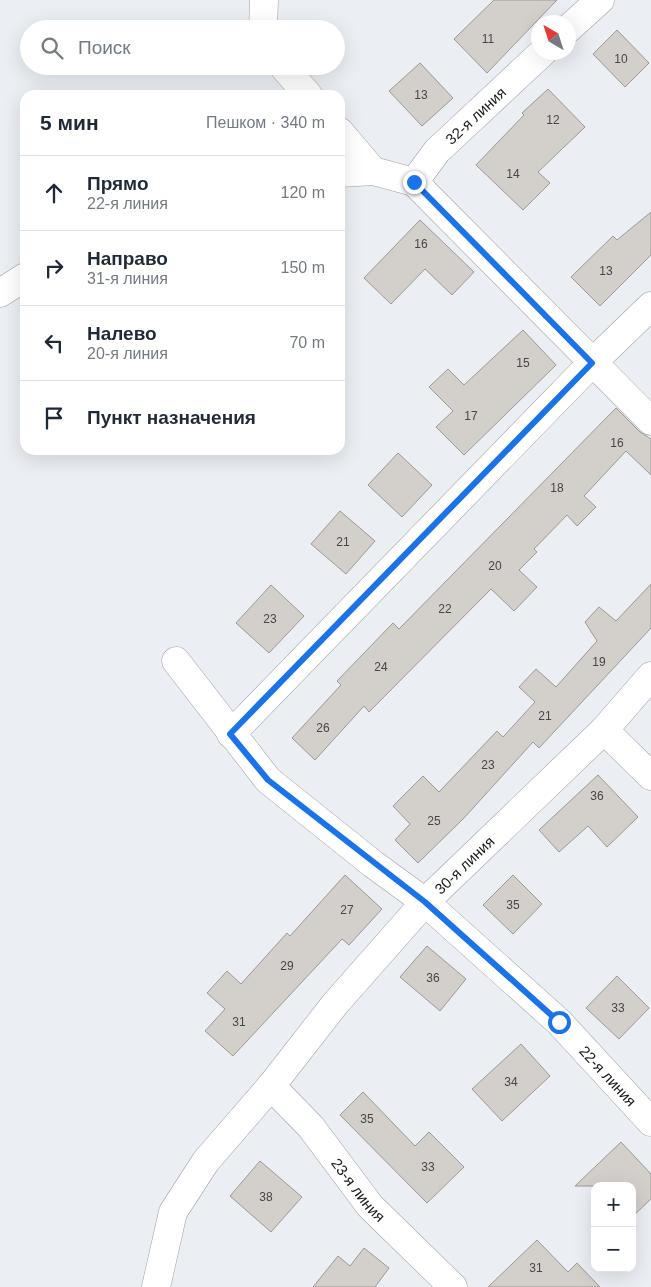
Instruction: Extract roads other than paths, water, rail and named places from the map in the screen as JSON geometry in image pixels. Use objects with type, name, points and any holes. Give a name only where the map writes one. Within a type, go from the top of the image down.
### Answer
[{"type":"street","points":[[263,20],[264,0]]},
{"type":"street","points":[[576,22],[600,0]]},
{"type":"street","name":"32-я линия","points":[[414,182],[437,151],[534,60]]},
{"type":"street","points":[[291,75],[304,90]]},
{"type":"street","points":[[345,138],[374,171]]},
{"type":"street","points":[[345,173],[374,171],[414,182],[651,421]]},
{"type":"street","points":[[0,292],[20,281]]},
{"type":"street","points":[[230,734],[592,363],[651,306]]},
{"type":"street","name":"22-я линия","points":[[176,662],[230,734],[268,780],[425,902],[559,1022],[651,1122]]},
{"type":"street","name":"30-я линия","points":[[156,1287],[172,1212],[206,1161],[271,1086],[335,1004],[425,902],[604,730],[651,676]]},
{"type":"street","points":[[604,730],[651,776]]},
{"type":"street","name":"23-я линия","points":[[271,1086],[311,1127],[370,1206],[453,1287]]}]
